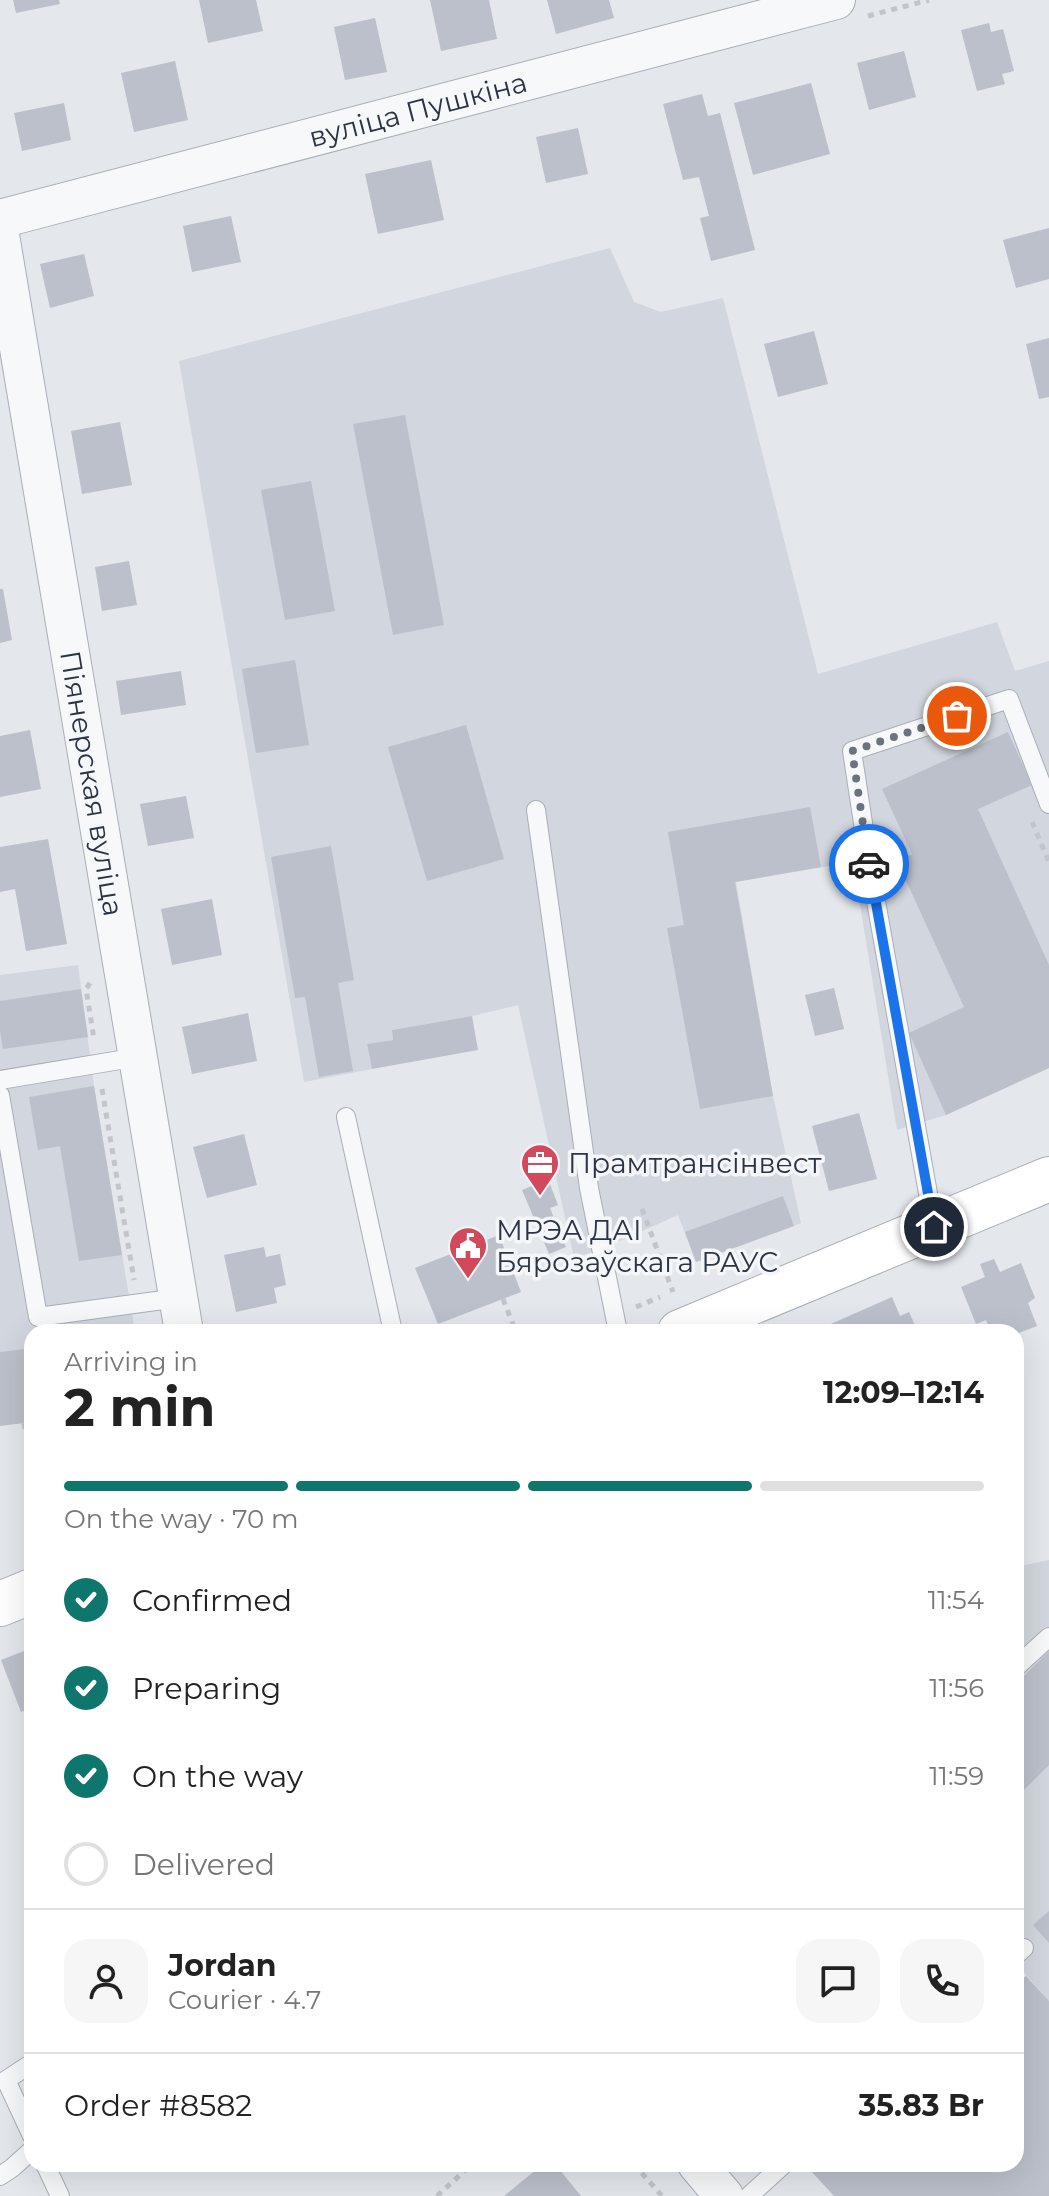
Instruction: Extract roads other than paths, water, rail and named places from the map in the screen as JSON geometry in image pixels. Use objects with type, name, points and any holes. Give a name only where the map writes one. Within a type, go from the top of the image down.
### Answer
[{"type":"main road","points":[[676,1312],[934,1227],[1049,1179]]},
{"type":"main road","points":[[0,1604],[24,1594]]},
{"type":"street","name":"вуліца Пушкіна","points":[[0,219],[836,0]]},
{"type":"street","name":"Піянерская вуліца","points":[[0,235],[181,1315]]},
{"type":"street","points":[[704,2172],[724,2196]]},
{"type":"lane","points":[[934,1227],[852,751],[1009,699],[1049,804]]},
{"type":"lane","points":[[536,810],[589,1188],[616,1324]]},
{"type":"lane","points":[[0,1080],[138,1057]]},
{"type":"lane","points":[[0,1095],[38,1317],[181,1315]]},
{"type":"lane","points":[[346,1117],[391,1324]]},
{"type":"lane","points":[[1024,1660],[1049,1637]]},
{"type":"lane","points":[[24,2067],[3,2077],[24,2120]]},
{"type":"lane","points":[[0,2176],[24,2157]]},
{"type":"lane","points":[[49,2172],[60,2196]]},
{"type":"lane","points":[[749,2196],[775,2172]]},
{"type":"place","name":"Прамтрансінвест","points":[[540,1197]]},
{"type":"place","name":"МРЭА ДАІ Бярозаўскага РАУС","points":[[468,1280]]}]
